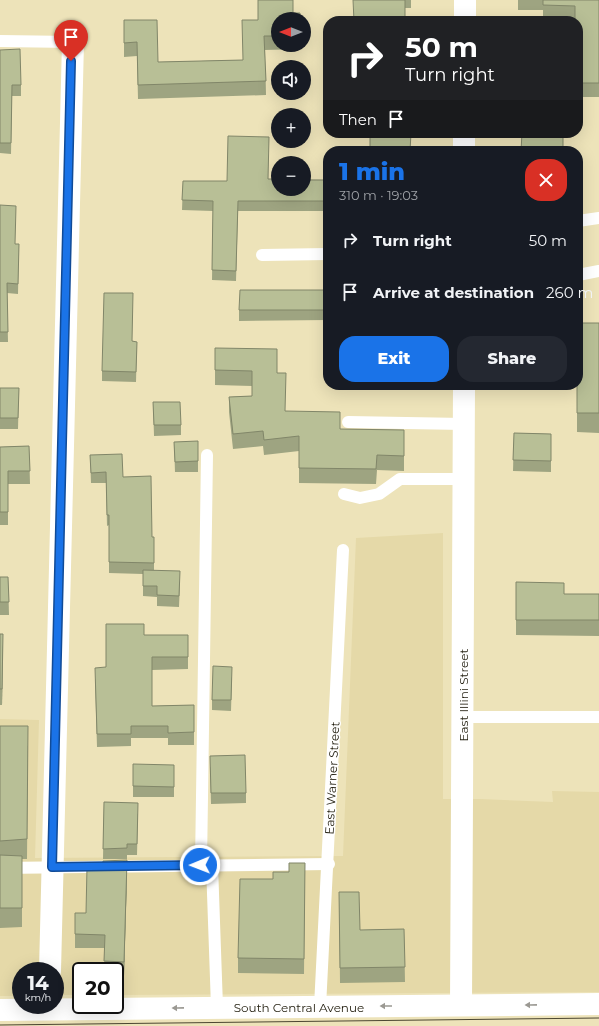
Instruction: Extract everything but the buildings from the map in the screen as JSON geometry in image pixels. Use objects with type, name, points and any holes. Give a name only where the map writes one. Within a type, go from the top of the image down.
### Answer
[{"type":"street","points":[[465,0],[465,16]]},
{"type":"street","points":[[50,962],[73,42]]},
{"type":"street","name":"East Illini Street","points":[[461,1005],[464,390]]},
{"type":"street","name":"South Central Avenue","points":[[64,1007],[320,1007],[599,1004]]},
{"type":"street","name":"South Central Avenue","points":[[0,1010],[12,1009]]},
{"type":"lane","points":[[0,41],[73,42]]},
{"type":"lane","points":[[583,220],[599,218]]},
{"type":"lane","points":[[262,255],[323,254]]},
{"type":"lane","points":[[583,274],[599,271]]},
{"type":"lane","points":[[348,422],[464,424]]},
{"type":"lane","points":[[207,455],[206,865],[217,1007]]},
{"type":"lane","points":[[344,494],[360,498],[379,494],[400,479],[464,479]]},
{"type":"lane","name":"East Warner Street","points":[[320,1007],[329,864],[343,550]]},
{"type":"lane","points":[[462,717],[599,716]]},
{"type":"lane","points":[[0,868],[329,864]]},
{"type":"shaded area","points":[[443,533],[443,799],[553,802],[552,791],[599,792],[599,992],[124,995],[124,962],[72,962],[72,995],[64,995],[64,962],[12,962],[12,996],[0,996],[0,719],[39,720],[35,858],[343,856],[356,538]]},
{"type":"tram line","points":[[0,1025],[599,1018]]},
{"type":"route","points":[[71,61],[52,867],[200,865]]}]
